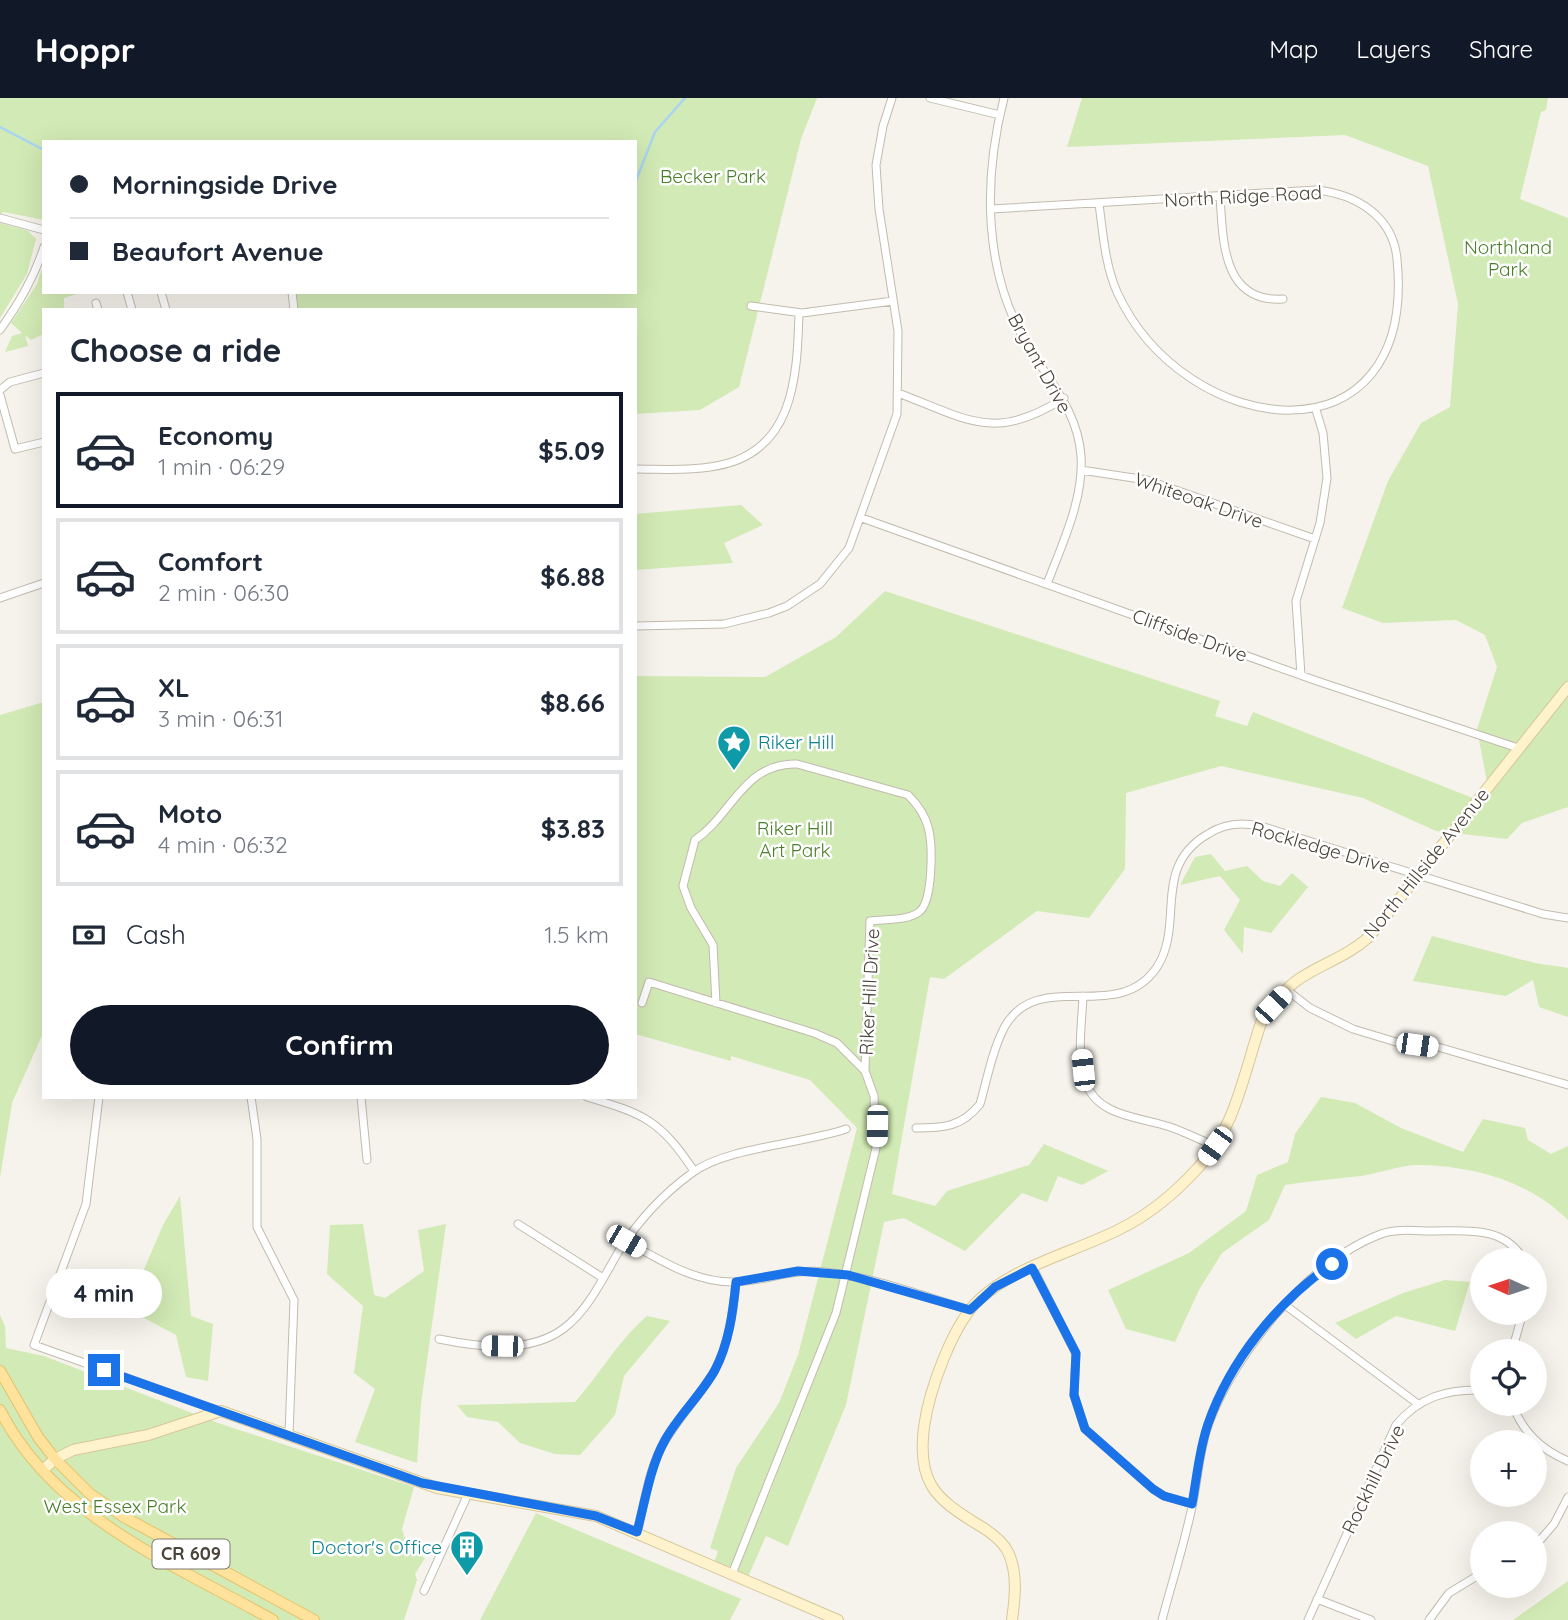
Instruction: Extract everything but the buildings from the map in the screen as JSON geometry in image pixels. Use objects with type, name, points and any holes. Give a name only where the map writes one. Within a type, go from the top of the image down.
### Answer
[{"type":"main road","name":"CR 609","points":[[0,1371],[21,1411],[55,1459],[90,1494],[124,1517],[314,1620]]},
{"type":"main road","name":"CR 609","points":[[0,1410],[19,1444],[79,1506],[118,1534],[273,1620]]},
{"type":"street","points":[[637,626],[724,624],[749,620],[788,606],[820,583],[841,562],[862,518],[873,477],[893,428],[898,393],[898,331],[879,209],[876,166],[880,135],[892,98]]},
{"type":"street","points":[[930,98],[1000,115]]},
{"type":"street","name":"Bryant Drive","points":[[1004,98],[993,152],[991,209],[996,262],[1007,302],[1030,349],[1064,398],[1076,430],[1082,470],[1069,523],[1047,584]]},
{"type":"street","name":"North Ridge Road","points":[[991,209],[1330,192],[1366,206],[1391,236],[1400,286],[1398,320],[1388,346],[1374,369],[1356,388],[1316,410]]},
{"type":"street","points":[[1220,196],[1223,243],[1238,282],[1261,299],[1283,299]]},
{"type":"street","points":[[1099,204],[1116,290],[1146,337],[1169,361],[1201,385],[1237,401],[1276,410],[1316,410],[1323,433],[1327,478],[1315,539],[1294,611],[1301,675]]},
{"type":"street","points":[[0,218],[42,229]]},
{"type":"street","points":[[0,330],[20,302],[42,252]]},
{"type":"street","points":[[751,306],[799,313],[893,300]]},
{"type":"street","points":[[637,469],[697,468],[727,464],[766,440],[783,418],[793,392],[799,313]]},
{"type":"street","points":[[42,374],[10,382],[0,392],[15,449],[42,442]]},
{"type":"street","points":[[898,393],[988,424],[1030,419],[1064,398]]},
{"type":"street","name":"Whiteoak Drive","points":[[1082,470],[1147,480],[1315,539]]},
{"type":"street","name":"Cliffside Drive","points":[[862,518],[1301,675],[1518,748]]},
{"type":"street","points":[[0,598],[42,584]]},
{"type":"street","name":"North Hillside Avenue","points":[[1012,1620],[1014,1576],[1008,1551],[988,1531],[936,1496],[929,1483],[922,1456],[924,1426],[935,1387],[970,1310],[995,1287],[1120,1229],[1150,1210],[1197,1169],[1215,1146],[1234,1106],[1262,1020],[1298,980],[1349,954],[1369,937],[1568,687]]},
{"type":"street","name":"Riker Hill Drive","points":[[716,1003],[713,945],[691,908],[683,886],[695,840],[711,830],[740,789],[779,764],[797,764],[908,795],[917,805],[928,826],[932,847],[927,898],[922,911],[913,916],[870,921],[865,1071]]},
{"type":"street","name":"Rockledge Drive","points":[[916,1128],[953,1126],[972,1114],[980,1104],[1004,1028],[1018,1010],[1040,999],[1134,991],[1157,966],[1164,950],[1171,886],[1177,868],[1194,844],[1220,828],[1256,825],[1418,876],[1568,918]]},
{"type":"street","name":"Riker Hill Drive","points":[[642,1003],[649,982],[837,1043],[855,1058],[865,1071],[874,1096],[876,1148],[831,1325],[732,1574]]},
{"type":"street","points":[[1287,990],[1310,1008],[1353,1029],[1396,1042],[1438,1047],[1568,1085]]},
{"type":"street","points":[[1083,996],[1081,1054],[1091,1094],[1101,1105],[1119,1113],[1171,1127],[1215,1146]]},
{"type":"street","points":[[99,1099],[86,1204],[34,1345],[289,1434],[408,1479],[468,1494],[596,1516],[838,1620]]},
{"type":"street","points":[[251,1099],[257,1139],[257,1227],[294,1300],[289,1434]]},
{"type":"street","points":[[361,1099],[367,1160]]},
{"type":"street","points":[[593,1099],[647,1117],[673,1140],[694,1171]]},
{"type":"street","points":[[439,1339],[502,1346],[541,1340],[565,1328],[603,1278],[626,1241],[666,1194],[694,1171],[730,1157],[846,1129]]},
{"type":"street","points":[[518,1224],[603,1278]]},
{"type":"street","points":[[1162,1620],[1192,1504],[1202,1447],[1217,1402],[1250,1346],[1285,1305],[1318,1273],[1382,1234],[1404,1231],[1487,1232],[1507,1240],[1514,1248]]},
{"type":"street","points":[[626,1241],[682,1271],[736,1282],[798,1271],[845,1274],[970,1310]]},
{"type":"street","points":[[1032,1268],[1076,1353],[1074,1395],[1085,1429],[1153,1489],[1164,1496],[1192,1504]]},
{"type":"street","points":[[637,1532],[658,1454],[679,1418],[716,1369],[733,1309],[736,1282]]},
{"type":"street","points":[[1285,1305],[1418,1404]]},
{"type":"street","name":"Rockhill Drive","points":[[1308,1620],[1392,1433],[1418,1404],[1448,1392],[1470,1391]]},
{"type":"street","points":[[43,1470],[55,1459],[90,1445],[148,1435],[221,1411]]},
{"type":"street","points":[[1516,1416],[1540,1447],[1568,1461]]},
{"type":"street","points":[[424,1591],[468,1494]]},
{"type":"street","points":[[1547,1531],[1568,1497]]},
{"type":"street","points":[[1429,1620],[1449,1593],[1470,1580]]},
{"type":"street","points":[[1317,1599],[1371,1620]]},
{"type":"green space","name":"Becker Park","points":[[0,98],[817,98],[801,139],[739,387],[700,410],[637,414],[637,308],[297,308],[295,294],[637,294],[637,140],[42,140],[42,220],[3,212],[0,216]]},
{"type":"green space","points":[[1082,98],[1548,98],[1546,110],[1541,112],[1520,199],[1568,218],[1568,807],[1522,823],[1507,839],[1436,831],[1363,798],[1221,766],[1126,793],[1125,869],[1089,918],[1037,911],[944,979],[930,977],[892,1194],[935,1206],[947,1191],[1029,1165],[1044,1144],[1108,1171],[1082,1185],[1058,1176],[1047,1202],[1022,1193],[965,1251],[904,1218],[884,1222],[846,1405],[788,1546],[766,1536],[747,1579],[714,1563],[718,1551],[710,1548],[736,1468],[779,1403],[798,1355],[857,1128],[810,1080],[731,1056],[731,1061],[637,1035],[637,676],[765,677],[836,637],[885,591],[1220,701],[1215,716],[1247,726],[1253,712],[1478,800],[1488,787],[1477,729],[1497,667],[1485,635],[1456,620],[1383,623],[1342,608],[1388,481],[1421,423],[1450,407],[1458,304],[1428,166],[1345,135],[1067,147]]},
{"type":"green space","points":[[0,223],[28,231],[36,239],[27,274],[0,318]]},
{"type":"green space","points":[[42,269],[42,294],[77,294],[64,298],[64,308],[42,308],[42,335],[31,340],[25,335],[28,346],[5,352],[12,336],[22,333],[11,323],[37,284]]},
{"type":"green space","points":[[741,505],[763,525],[724,543],[733,563],[637,570],[637,514]]},
{"type":"green space","points":[[42,703],[42,1036],[12,1103],[0,1178],[0,715]]},
{"type":"green space","points":[[1211,854],[1225,871],[1247,866],[1263,881],[1280,886],[1292,873],[1308,887],[1271,933],[1244,927],[1243,954],[1224,930],[1240,900],[1220,876],[1180,885],[1195,857]]},
{"type":"green space","points":[[1432,936],[1535,963],[1568,968],[1568,1017],[1539,1007],[1533,980],[1506,996],[1413,981]]},
{"type":"green space","points":[[1321,1097],[1355,1103],[1401,1128],[1463,1152],[1483,1119],[1525,1128],[1528,1140],[1551,1154],[1568,1146],[1568,1220],[1536,1195],[1500,1178],[1440,1166],[1412,1165],[1361,1176],[1285,1185],[1269,1220],[1222,1253],[1200,1288],[1175,1342],[1126,1329],[1108,1290],[1189,1253],[1246,1211],[1257,1175],[1288,1162],[1295,1134]]},
{"type":"green space","points":[[180,1196],[191,1316],[213,1324],[208,1381],[186,1377],[176,1335],[127,1309],[163,1225]]},
{"type":"green space","points":[[363,1224],[374,1295],[385,1298],[424,1271],[418,1230],[446,1224],[421,1404],[417,1463],[355,1442],[375,1389],[354,1373],[363,1306],[327,1274],[330,1225]]},
{"type":"green space","points":[[1445,1280],[1470,1282],[1455,1331],[1396,1316],[1356,1339],[1335,1323],[1403,1293]]},
{"type":"green space","name":"West Essex Park","points":[[0,1315],[5,1326],[6,1348],[44,1356],[218,1423],[414,1487],[402,1529],[408,1549],[425,1558],[415,1574],[417,1580],[404,1620],[0,1620]]},
{"type":"green space","points":[[647,1316],[670,1321],[624,1376],[615,1415],[580,1455],[555,1454],[520,1443],[498,1422],[467,1417],[457,1405],[575,1402],[627,1336]]},
{"type":"green space","points":[[536,1513],[741,1599],[730,1620],[480,1620]]},
{"type":"green space","points":[[1568,1581],[1568,1620],[1513,1620],[1547,1598]]},
{"type":"waterway","points":[[637,178],[655,132],[685,98]]},
{"type":"waterway","points":[[0,127],[42,149]]},
{"type":"place","name":"Riker Hill","points":[[734,772]]},
{"type":"place","name":"Doctor's Office","points":[[467,1577]]},
{"type":"route","points":[[104,1370],[437,1488],[596,1516],[637,1532],[658,1454],[679,1418],[716,1369],[729,1331],[736,1282],[798,1271],[822,1271],[848,1275],[970,1310],[995,1287],[1032,1268],[1076,1353],[1074,1395],[1085,1429],[1094,1440],[1153,1489],[1164,1496],[1192,1504],[1208,1426],[1217,1402],[1234,1371],[1275,1314],[1318,1273],[1332,1264]]},
{"type":"park label","name":"Northland Park","points":[[1508,258]]},
{"type":"park label","name":"Riker Hill Art Park","points":[[795,839]]}]
